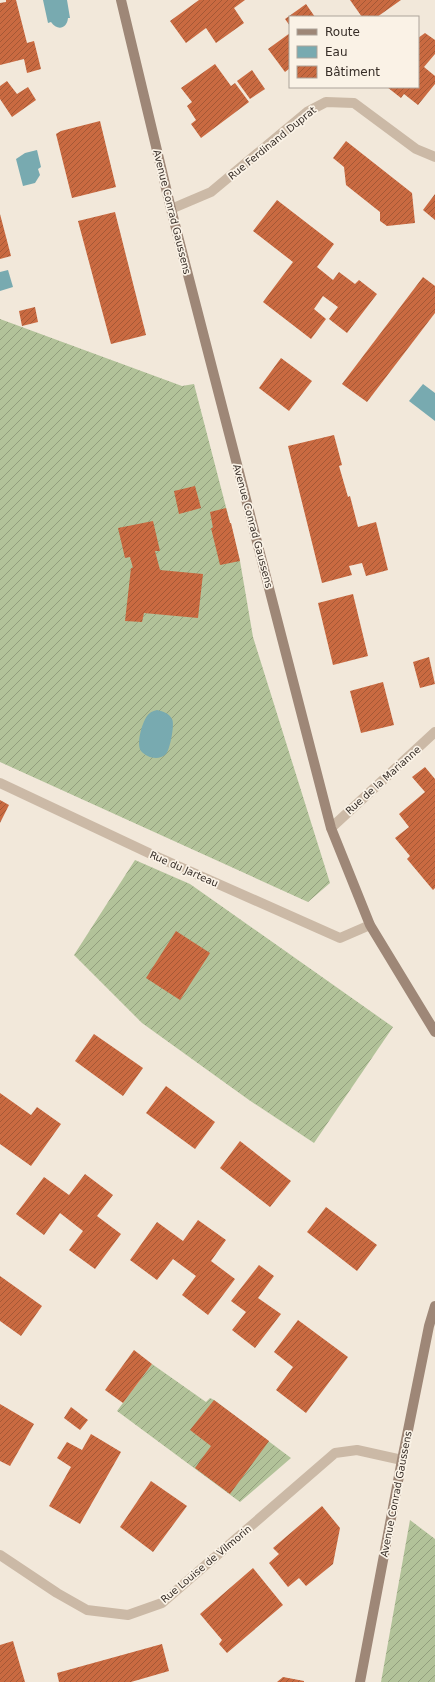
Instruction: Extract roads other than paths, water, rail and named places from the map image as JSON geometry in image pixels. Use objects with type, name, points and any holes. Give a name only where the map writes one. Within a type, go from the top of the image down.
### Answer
[{"type":"street","name":"Avenue Conrad Gaussens","points":[[121,0],[171,209],[331,828],[370,925],[435,1032]]},
{"type":"street","name":"Rue Ferdinand Duprat","points":[[171,209],[211,192],[307,112],[326,102],[354,103],[416,149],[435,157]]},
{"type":"street","name":"Rue de la Marianne","points":[[331,828],[435,732]]},
{"type":"street","name":"Rue du Jarteau","points":[[0,783],[153,855],[340,938],[370,925]]},
{"type":"street","name":"Avenue Conrad Gaussens","points":[[360,1682],[402,1460],[429,1326],[435,1306]]},
{"type":"street","name":"Rue Louise de Vilmorin","points":[[0,1555],[58,1594],[87,1610],[128,1615],[162,1603],[334,1453],[357,1450],[402,1460]]},
{"type":"water","points":[[43,0],[67,0],[70,18],[68,18],[66,25],[59,28],[51,22],[48,23]]},
{"type":"water","points":[[37,150],[41,167],[38,169],[40,175],[35,183],[23,186],[16,159],[25,153]]},
{"type":"water","points":[[8,270],[13,287],[0,291],[0,272]]},
{"type":"water","points":[[423,384],[435,393],[435,421],[409,401]]},
{"type":"water","points":[[157,710],[169,715],[172,719],[173,726],[168,752],[163,756],[153,758],[141,751],[139,744],[140,734],[145,719],[150,713]]}]
